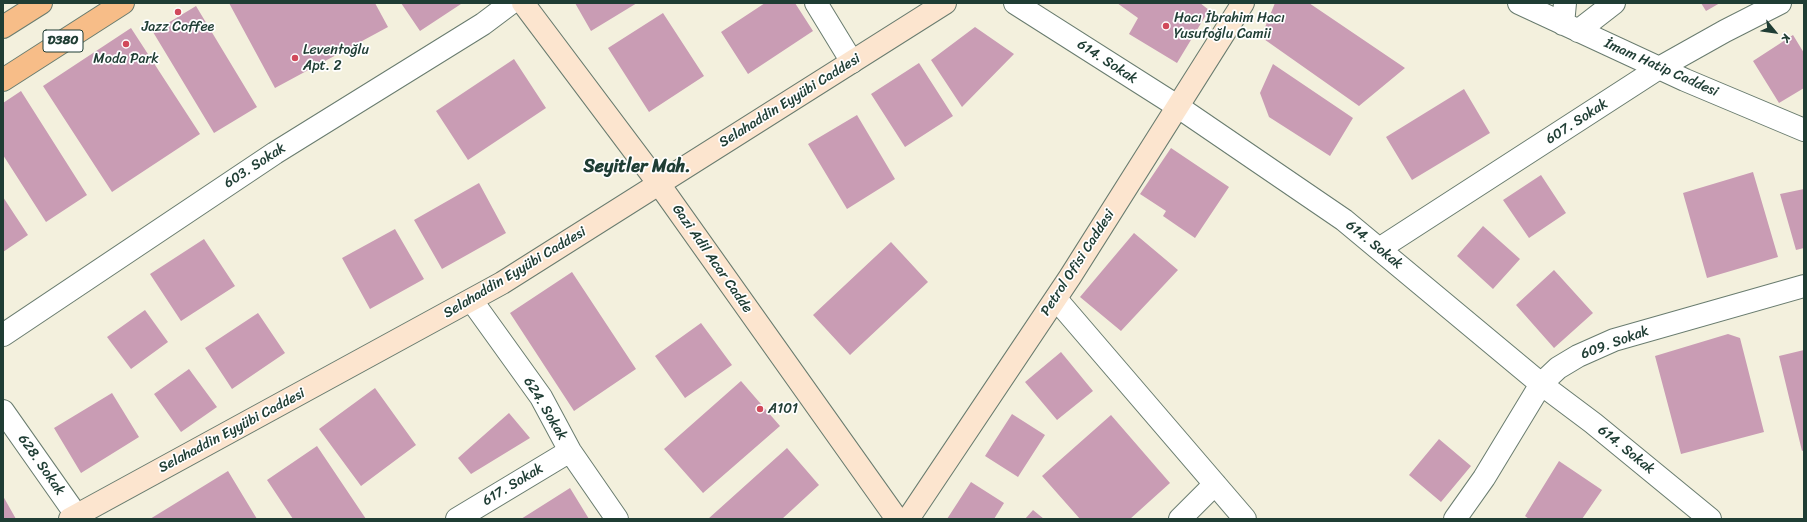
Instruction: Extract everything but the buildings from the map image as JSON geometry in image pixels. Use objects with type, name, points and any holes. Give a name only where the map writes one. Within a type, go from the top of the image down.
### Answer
[{"type":"main road","points":[[3,27],[41,3]]},
{"type":"main road","name":"D380","points":[[3,80],[123,3]]},
{"type":"street","name":"603. Sokak","points":[[3,335],[275,153],[483,24],[511,3]]},
{"type":"street","name":"Gazi Adil Acar Cadde","points":[[523,3],[659,184],[897,519]]},
{"type":"street","points":[[816,3],[852,62]]},
{"type":"street","name":"Selahaddin Eyyübi Caddesi","points":[[75,518],[472,301],[945,3]]},
{"type":"street","name":"614. Sokak","points":[[1015,3],[1177,106],[1344,220],[1541,384],[1593,423],[1704,517]]},
{"type":"street","name":"Petrol Ofisi Caddesi","points":[[908,519],[1056,299],[1243,3]]},
{"type":"street","name":"İmam Hatip Caddesi","points":[[1519,3],[1569,19],[1659,68],[1804,130]]},
{"type":"street","points":[[1569,19],[1614,3]]},
{"type":"street","name":"607. Sokak","points":[[1379,249],[1659,68],[1725,31],[1780,3]]},
{"type":"street","name":"609. Sokak","points":[[1455,519],[1484,478],[1541,384],[1558,368],[1578,356],[1614,340],[1804,286]]},
{"type":"street","points":[[1056,299],[1245,519]]},
{"type":"street","name":"624. Sokak","points":[[472,301],[541,397],[570,451],[617,519]]},
{"type":"street","name":"628. Sokak","points":[[3,411],[75,518]]},
{"type":"street","name":"617. Sokak","points":[[457,519],[570,451]]},
{"type":"street","points":[[1180,519],[1215,484]]},
{"type":"place","name":"Jazz Coffee","points":[[178,12]]},
{"type":"place","name":"Hacı İbrahim Hacı Yusufoğlu Camii","points":[[1166,26]]},
{"type":"place","name":"Moda Park","points":[[126,44]]},
{"type":"place","name":"Leventoğlu Apt. 2","points":[[295,58]]},
{"type":"place","name":"A101","points":[[760,409]]},
{"type":"district","name":"Seyitler Mah.","points":[[637,167]]}]
